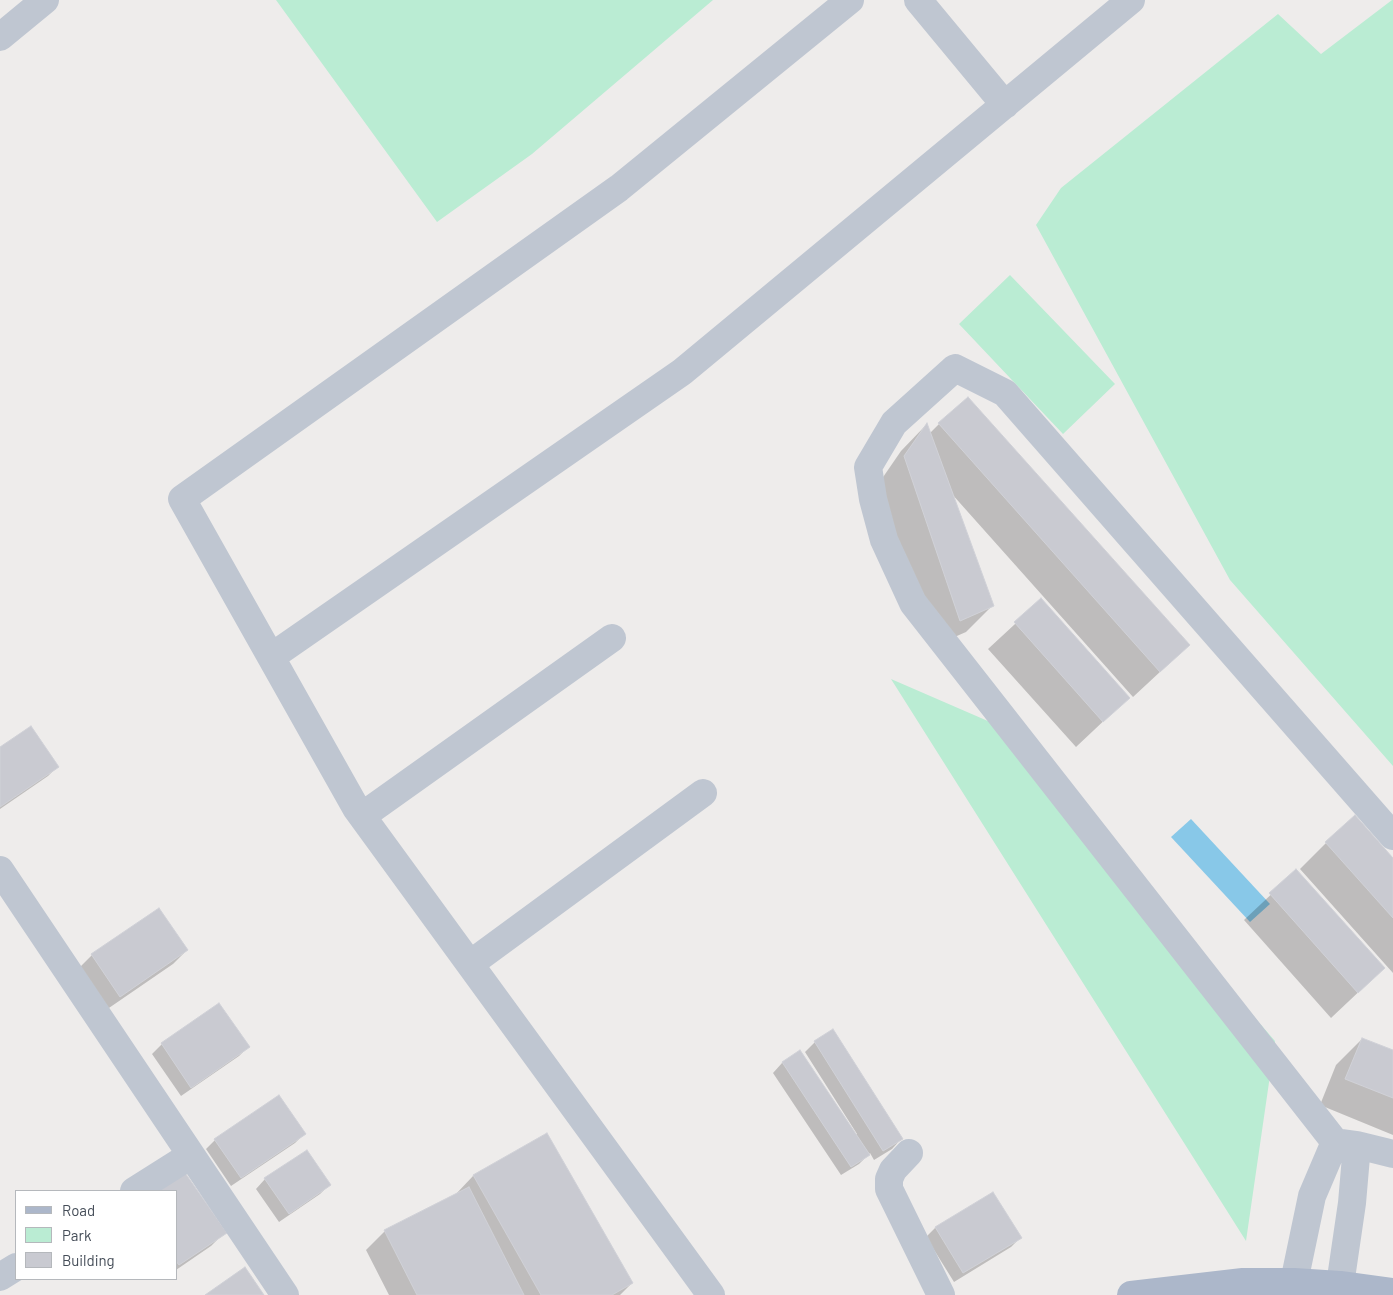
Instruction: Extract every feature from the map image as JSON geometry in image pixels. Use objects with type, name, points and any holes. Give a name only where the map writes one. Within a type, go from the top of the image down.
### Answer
[{"type":"main road","points":[[1131,1295],[1243,1282],[1294,1282],[1340,1285],[1393,1292]]},
{"type":"street","points":[[0,37],[45,0]]},
{"type":"street","points":[[711,1295],[362,816],[182,499],[619,188],[850,0]]},
{"type":"street","points":[[918,0],[1005,105]]},
{"type":"street","points":[[271,658],[682,372],[1131,0]]},
{"type":"street","points":[[1340,1285],[1352,1203],[1346,1143],[913,603],[884,540],[873,499],[868,467],[894,423],[955,368],[1005,393],[1393,836]]},
{"type":"street","points":[[362,816],[612,638]]},
{"type":"street","points":[[470,964],[703,793]]},
{"type":"street","points":[[0,870],[285,1295]]},
{"type":"street","points":[[1346,1143],[1393,1154]]},
{"type":"street","points":[[1294,1282],[1312,1196],[1346,1143]]},
{"type":"street","points":[[909,1153],[893,1170],[889,1179],[889,1189],[941,1295]]},
{"type":"street","points":[[136,1190],[191,1155]]},
{"type":"street","points":[[0,1277],[15,1268]]},
{"type":"green space","points":[[276,0],[713,0],[532,154],[437,222]]},
{"type":"green space","points":[[1392,0],[1393,766],[1230,580],[1036,225],[1061,188],[1278,14],[1321,54]]},
{"type":"green space","points":[[1010,275],[1115,384],[1063,434],[959,324]]},
{"type":"green space","points":[[891,679],[1004,728],[1275,1041],[1246,1241]]},
{"type":"water","points":[[1191,819],[1270,904],[1250,922],[1171,837]]},
{"type":"building","points":[[968,397],[1190,645],[1160,672],[938,423]]},
{"type":"building","points":[[927,423],[994,606],[960,621],[904,456]]},
{"type":"building","points":[[1041,598],[1130,698],[1103,722],[1014,622]]},
{"type":"building","points":[[31,726],[59,767],[0,807],[0,747]]},
{"type":"building","points":[[1355,815],[1393,858],[1393,918],[1325,842]]},
{"type":"building","points":[[1296,869],[1385,968],[1358,993],[1269,893]]},
{"type":"building","points":[[159,908],[188,950],[120,997],[91,954]]},
{"type":"building","points":[[219,1003],[250,1047],[191,1088],[161,1043]]},
{"type":"building","points":[[833,1029],[903,1139],[883,1151],[814,1041]]},
{"type":"building","points":[[1362,1038],[1393,1050],[1393,1098],[1345,1079]]},
{"type":"building","points":[[800,1050],[870,1155],[851,1167],[782,1062]]},
{"type":"building","points":[[279,1095],[306,1134],[241,1178],[214,1139]]},
{"type":"building","points":[[547,1133],[633,1283],[612,1295],[541,1295],[473,1175]]},
{"type":"building","points":[[307,1150],[331,1185],[289,1214],[264,1178]]},
{"type":"building","points":[[181,1167],[227,1233],[179,1265],[178,1190],[146,1190]]},
{"type":"building","points":[[469,1187],[524,1295],[417,1295],[384,1230]]},
{"type":"building","points":[[993,1192],[1022,1238],[963,1273],[935,1227]]},
{"type":"building","points":[[245,1267],[264,1295],[205,1295]]}]
